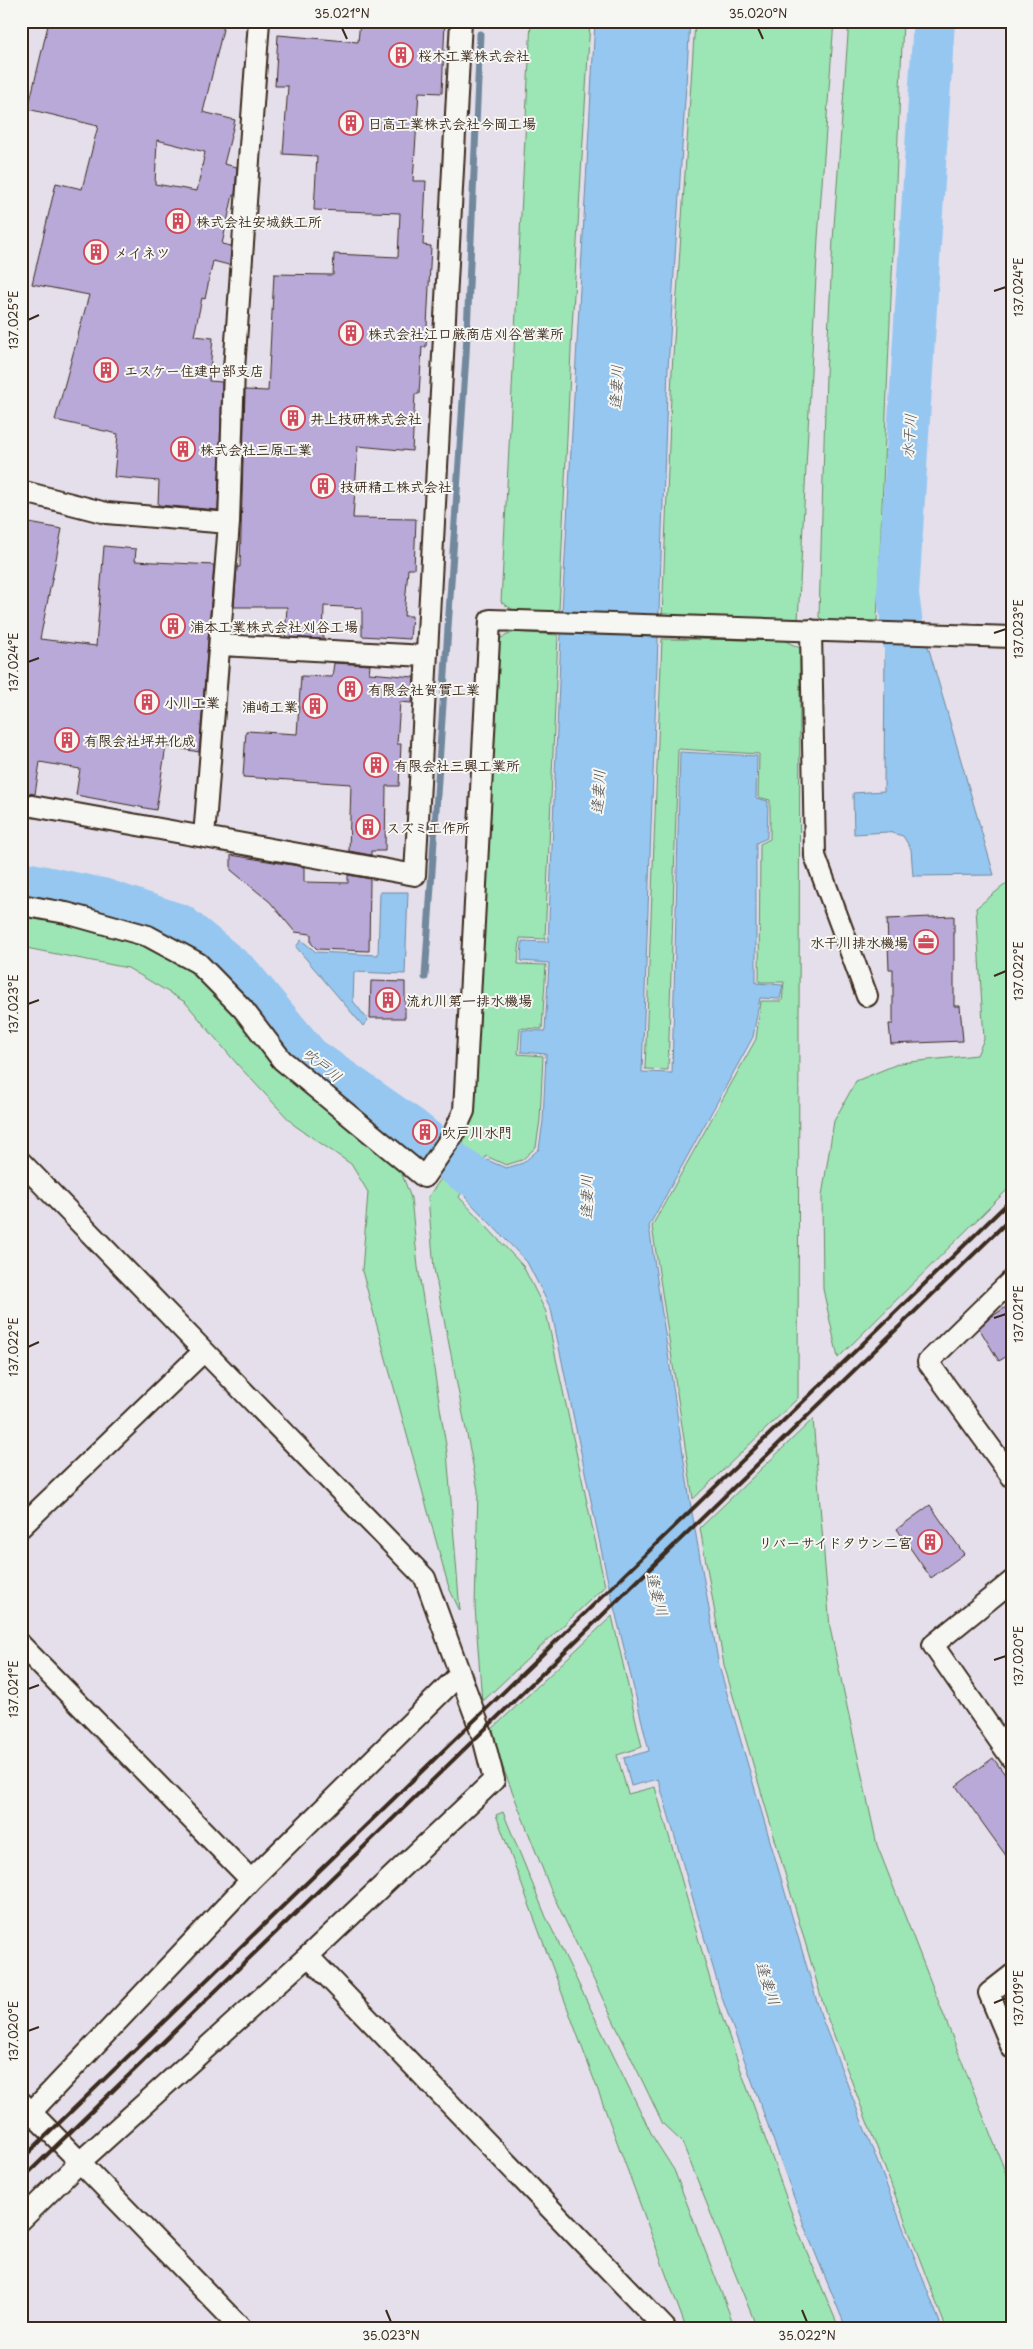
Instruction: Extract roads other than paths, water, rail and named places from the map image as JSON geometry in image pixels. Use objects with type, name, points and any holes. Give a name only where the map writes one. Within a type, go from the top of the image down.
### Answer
[{"type":"street","points":[[204,837],[221,645],[229,523],[234,369],[259,21]]},
{"type":"street","points":[[21,804],[415,875],[462,21]]},
{"type":"street","points":[[21,491],[106,513],[229,523]]},
{"type":"street","points":[[21,905],[66,913],[148,936],[198,963],[243,1009],[282,1060],[424,1177],[453,1135],[464,1111],[490,620],[1012,637]]},
{"type":"street","points":[[811,630],[815,856],[867,996]]},
{"type":"street","points":[[221,645],[426,656]]},
{"type":"street","points":[[21,1162],[425,1578],[483,1737],[494,1780],[308,1956],[80,2162],[21,2220]]},
{"type":"street","points":[[1012,1280],[928,1362],[1012,1478]]},
{"type":"street","points":[[21,1528],[204,1351]]},
{"type":"street","points":[[1012,1582],[933,1645],[1012,1759]]},
{"type":"street","points":[[21,1645],[251,1880]]},
{"type":"street","points":[[241,2328],[80,2162],[25,2113],[251,1880],[460,1674]]},
{"type":"street","points":[[308,1956],[666,2328]]},
{"type":"street","points":[[1012,1975],[989,1993],[1012,2048]]},
{"type":"water","name":"逢妻川","points":[[595,21],[690,21],[668,368],[642,1072],[672,1073],[680,752],[757,756],[756,798],[768,801],[767,838],[756,843],[756,983],[783,985],[780,999],[760,998],[753,1037],[649,1226],[690,1501],[719,1666],[822,2019],[942,2328],[846,2328],[805,2228],[721,1995],[658,1779],[631,1786],[624,1758],[649,1751],[608,1582],[551,1309],[527,1262],[465,1197],[470,1188],[447,1172],[460,1152],[483,1169],[487,1160],[506,1168],[523,1163],[539,1149],[543,1121],[546,1054],[521,1052],[522,1030],[545,1031],[549,963],[521,961],[522,941],[548,942],[562,611]]},
{"type":"water","points":[[885,644],[928,646],[994,875],[913,876],[911,849],[903,836],[888,832],[854,834],[853,793],[884,791]]},
{"type":"water","points":[[380,892],[408,892],[405,974],[354,972],[353,1001],[368,1020],[363,1026],[296,947],[301,940],[316,952],[378,955]]},
{"type":"waterway","name":"水干川","points":[[912,704],[898,594],[934,21]]},
{"type":"waterway","points":[[425,977],[466,355],[480,34]]},
{"type":"waterway","name":"吹戸川","points":[[21,882],[102,899],[180,925],[240,974],[309,1057],[412,1129],[461,1169],[502,1194]]},
{"type":"railway","points":[[21,2160],[1012,1199]]},
{"type":"railway","points":[[21,2180],[1012,1217]]},
{"type":"place","name":"桜木工業株式会社","points":[[401,55]]},
{"type":"place","name":"日高工業株式会社今岡工場","points":[[351,123]]},
{"type":"place","name":"株式会社安城鉄工所","points":[[178,221]]},
{"type":"place","name":"メイネツ","points":[[96,252]]},
{"type":"place","name":"株式会社江口厳商店刈谷営業所","points":[[351,333]]},
{"type":"place","name":"エスケー住建中部支店","points":[[106,370]]},
{"type":"place","name":"井上技研株式会社","points":[[293,418]]},
{"type":"place","name":"株式会社三原工業","points":[[183,449]]},
{"type":"place","name":"技研精工株式会社","points":[[323,486]]},
{"type":"place","name":"浦本工業株式会社刈谷工場","points":[[173,626]]},
{"type":"place","name":"有限会社賀實工業","points":[[350,689]]},
{"type":"place","name":"小川工業","points":[[147,702]]},
{"type":"place","name":"浦崎工業","points":[[315,706]]},
{"type":"place","name":"有限会社坪井化成","points":[[67,740]]},
{"type":"place","name":"有限会社三興工業所","points":[[376,765]]},
{"type":"place","name":"スズミ工作所","points":[[368,827]]},
{"type":"place","name":"水干川排水機場","points":[[926,942]]},
{"type":"place","name":"流れ川第一排水機場","points":[[388,1000]]},
{"type":"place","name":"吹戸川水門","points":[[425,1132]]},
{"type":"place","name":"リバーサイドタウン二宮","points":[[930,1542]]}]
